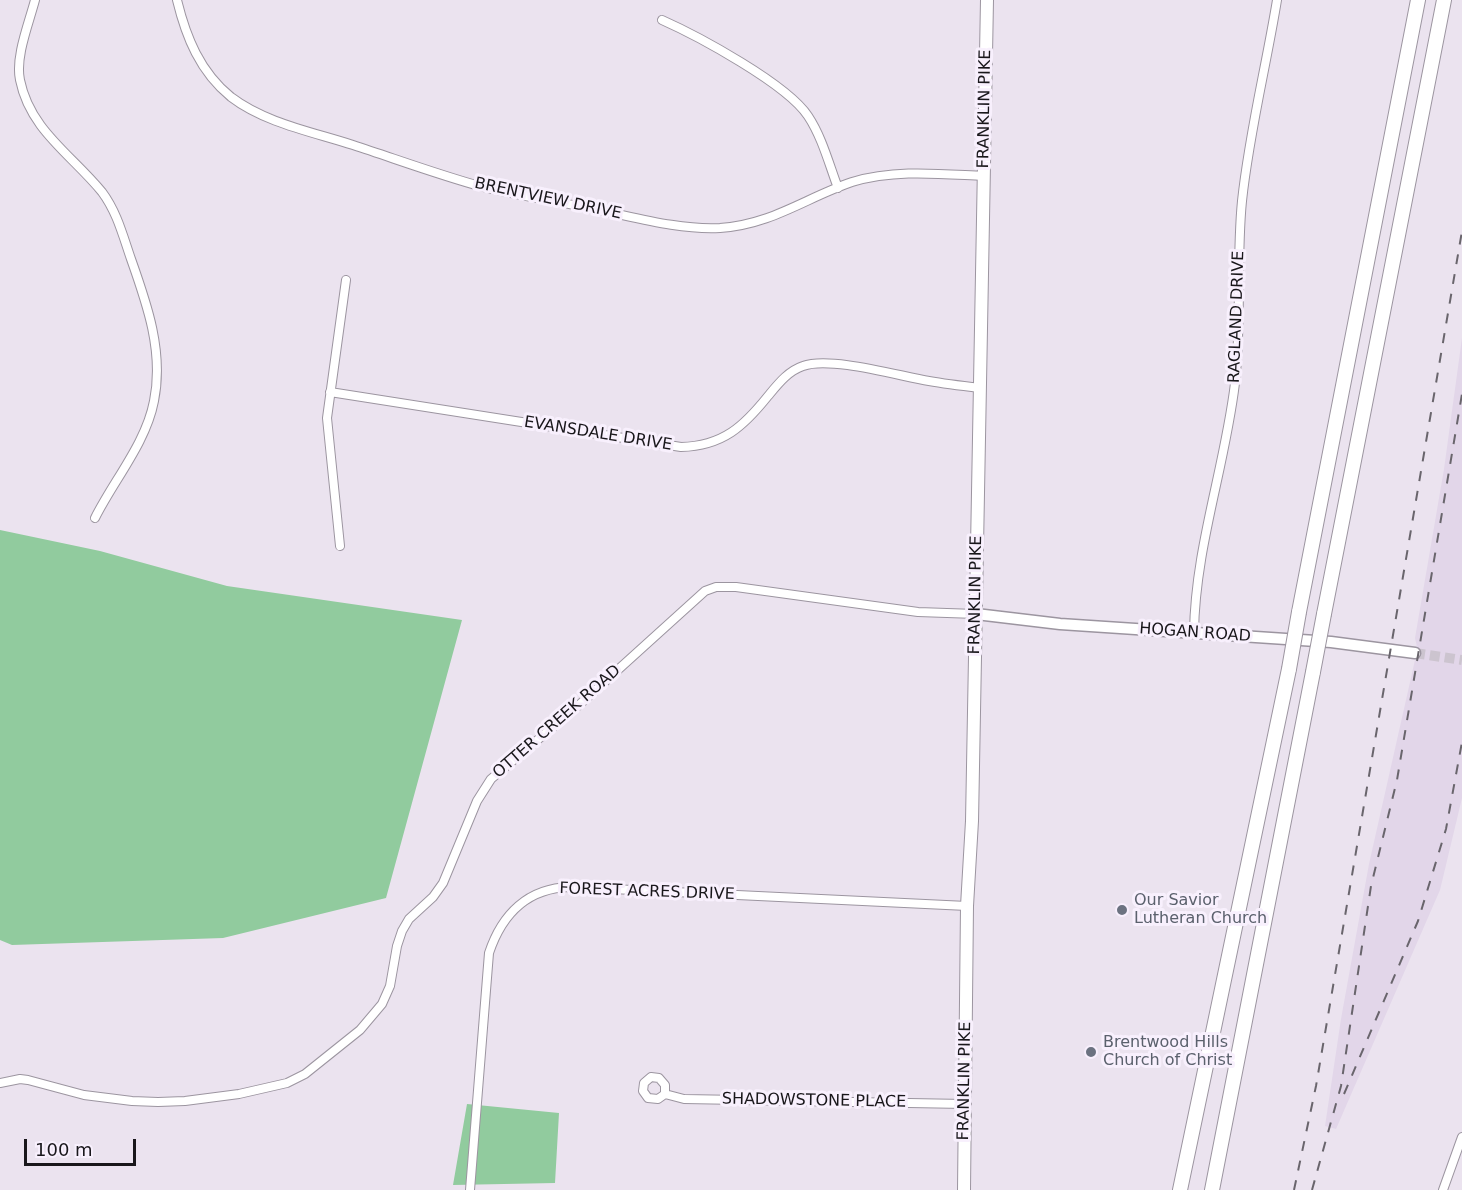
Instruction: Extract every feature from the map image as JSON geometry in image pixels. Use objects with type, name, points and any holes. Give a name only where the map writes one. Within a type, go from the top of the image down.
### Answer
[{"type":"highway","points":[[1180,1190],[1289,669],[1418,0]]},
{"type":"highway","points":[[1212,1190],[1444,0]]},
{"type":"main road","name":"FRANKLIN PIKE","points":[[964,1190],[967,906],[972,820],[987,0]]},
{"type":"street","points":[[35,0],[19,65],[21,86],[27,103],[43,130],[102,192],[114,212],[142,292],[156,354],[155,396],[146,426],[95,518]]},
{"type":"street","name":"BRENTVIEW DRIVE","points":[[177,0],[188,40],[198,58],[221,87],[243,105],[283,122],[469,183],[512,194],[676,225],[709,228],[745,225],[766,220],[838,188],[868,178],[930,173],[983,176]]},
{"type":"street","name":"RAGLAND DRIVE","points":[[1194,633],[1200,567],[1235,382],[1244,187],[1277,0]]},
{"type":"street","points":[[662,20],[688,32],[744,65],[798,103],[815,129],[838,188]]},
{"type":"street","points":[[340,546],[327,429],[345,280]]},
{"type":"street","name":"EVANSDALE DRIVE","points":[[330,392],[681,447],[705,444],[732,433],[753,415],[785,376],[801,366],[812,363],[838,364],[932,382],[980,388]]},
{"type":"street","name":"OTTER CREEK ROAD","points":[[0,1083],[20,1079],[80,1094],[158,1102],[223,1097],[267,1089],[305,1074],[360,1030],[382,1004],[390,986],[402,931],[409,919],[433,897],[447,877],[477,801],[491,779],[579,705],[705,591],[716,587],[736,587],[918,612],[976,615]]},
{"type":"street","name":"HOGAN ROAD","points":[[976,615],[996,615],[1060,624],[1331,642],[1415,653]]},
{"type":"street","name":"FOREST ACRES DRIVE","points":[[470,1190],[484,1037],[488,959],[499,931],[514,911],[531,896],[552,888],[570,887],[967,906]]},
{"type":"street","name":"SHADOWSTONE PLACE","points":[[665,1094],[684,1099],[965,1104]]},
{"type":"street","points":[[1443,1190],[1462,1137]]},
{"type":"shaded area","points":[[1462,338],[1462,798],[1440,890],[1336,1129],[1325,1126],[1341,1019],[1369,864],[1415,660],[1417,647],[1415,638],[1444,469]]},
{"type":"green space","points":[[0,530],[100,551],[227,586],[462,620],[386,898],[223,938],[12,945],[0,940]]},
{"type":"green space","points":[[467,1104],[559,1113],[555,1183],[453,1185]]},
{"type":"tunnel","points":[[1415,653],[1462,660]]},
{"type":"railway","points":[[1294,1190],[1316,1086],[1462,231]]},
{"type":"railway","points":[[1312,1190],[1341,1086],[1371,886],[1397,780],[1462,394]]},
{"type":"railway","points":[[1344,1094],[1418,921],[1446,829],[1462,742]]},
{"type":"place","name":"Our Savior Lutheran Church","points":[[1122,910]]},
{"type":"place","name":"Brentwood Hills Church of Christ","points":[[1091,1052]]}]
